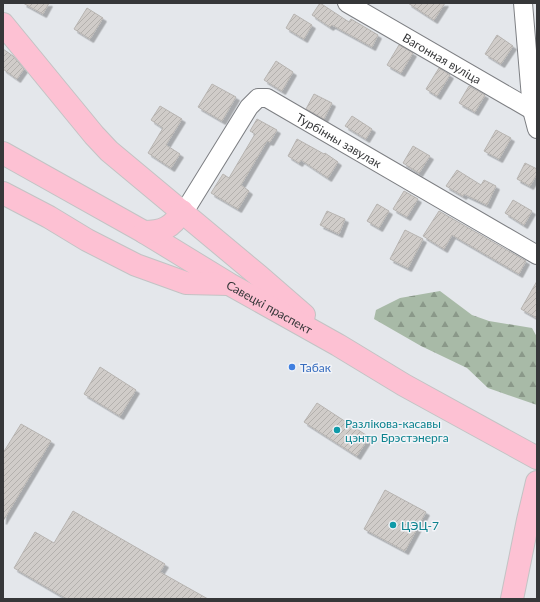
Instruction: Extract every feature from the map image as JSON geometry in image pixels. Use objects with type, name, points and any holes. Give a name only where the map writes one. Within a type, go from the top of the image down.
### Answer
[{"type":"main road","points":[[3,24],[94,135],[109,150],[259,276],[338,345]]},
{"type":"main road","name":"Савецкі праспект","points":[[3,153],[144,232],[229,284],[338,345],[404,385],[537,458]]},
{"type":"main road","points":[[3,193],[49,217],[87,240],[136,265],[186,283],[229,284]]},
{"type":"main road","points":[[144,232],[157,232],[166,228],[182,211]]},
{"type":"main road","points":[[512,599],[537,482]]},
{"type":"street","name":"Вагонная вуліца","points":[[347,3],[534,111]]},
{"type":"street","points":[[523,3],[537,129]]},
{"type":"street","name":"Турбінны завулак","points":[[182,211],[189,204],[249,107],[258,98],[267,98],[537,255]]},
{"type":"green space","points":[[440,291],[472,315],[489,321],[532,328],[537,337],[537,405],[488,388],[467,368],[421,346],[374,319],[376,310],[400,298]]},
{"type":"building","points":[[23,3],[49,3],[43,14]]},
{"type":"building","points":[[320,3],[349,22],[351,19],[378,35],[372,47],[332,25],[330,27],[312,15]]},
{"type":"building","points":[[408,3],[445,3],[434,20]]},
{"type":"building","points":[[87,8],[103,18],[90,39],[74,29]]},
{"type":"building","points":[[294,14],[312,25],[304,39],[286,28]]},
{"type":"building","points":[[497,35],[513,46],[501,64],[485,54]]},
{"type":"building","points":[[399,45],[413,53],[401,73],[387,65]]},
{"type":"building","points":[[3,49],[13,56],[24,69],[17,79],[3,69]]},
{"type":"building","points":[[276,61],[293,72],[282,91],[264,80]]},
{"type":"building","points":[[439,68],[450,75],[437,96],[426,89]]},
{"type":"building","points":[[212,84],[236,97],[222,121],[198,107]]},
{"type":"building","points":[[469,86],[485,95],[475,112],[459,103]]},
{"type":"building","points":[[314,94],[332,103],[324,119],[306,109]]},
{"type":"building","points":[[160,106],[182,119],[166,145],[180,154],[171,168],[148,153],[163,128],[151,120]]},
{"type":"building","points":[[352,116],[372,129],[366,139],[345,126]]},
{"type":"building","points":[[257,119],[277,130],[270,142],[267,141],[241,185],[249,191],[238,209],[211,193],[223,174],[229,178],[255,134],[250,131]]},
{"type":"building","points":[[496,130],[511,138],[499,159],[484,151]]},
{"type":"building","points":[[297,139],[324,154],[325,153],[338,162],[328,178],[301,160],[299,163],[288,156]]},
{"type":"building","points":[[413,146],[430,156],[419,173],[403,163]]},
{"type":"building","points":[[525,163],[537,169],[537,174],[530,186],[517,179]]},
{"type":"building","points":[[457,170],[481,185],[484,180],[496,186],[487,205],[464,194],[463,196],[446,186]]},
{"type":"building","points":[[404,191],[418,199],[407,217],[393,209]]},
{"type":"building","points":[[513,200],[532,211],[524,225],[505,213]]},
{"type":"building","points":[[377,204],[389,211],[379,228],[367,221]]},
{"type":"building","points":[[327,211],[345,219],[339,234],[320,225]]},
{"type":"building","points":[[439,211],[526,261],[519,274],[452,235],[444,249],[423,236]]},
{"type":"building","points":[[405,230],[423,239],[408,268],[390,259]]},
{"type":"building","points":[[537,281],[537,318],[521,309]]},
{"type":"building","points":[[100,367],[136,390],[120,416],[84,394]]},
{"type":"building","name":"Разлікова-касавы цэнтр Брэстэнерга","points":[[317,403],[369,437],[357,456],[304,422]]},
{"type":"building","points":[[21,424],[51,441],[3,521],[3,453]]},
{"type":"building","name":"ЦЭЦ-7","points":[[385,490],[426,512],[405,551],[364,529]]},
{"type":"building","points":[[73,511],[165,564],[160,572],[208,599],[67,599],[14,568],[35,532],[54,543]]},
{"type":"place","name":"Табак","points":[[292,367]]},
{"type":"place","name":"Разлікова-касавы цэнтр Брэстэнерга","points":[[337,430]]},
{"type":"place","name":"ЦЭЦ-7","points":[[393,525]]}]
